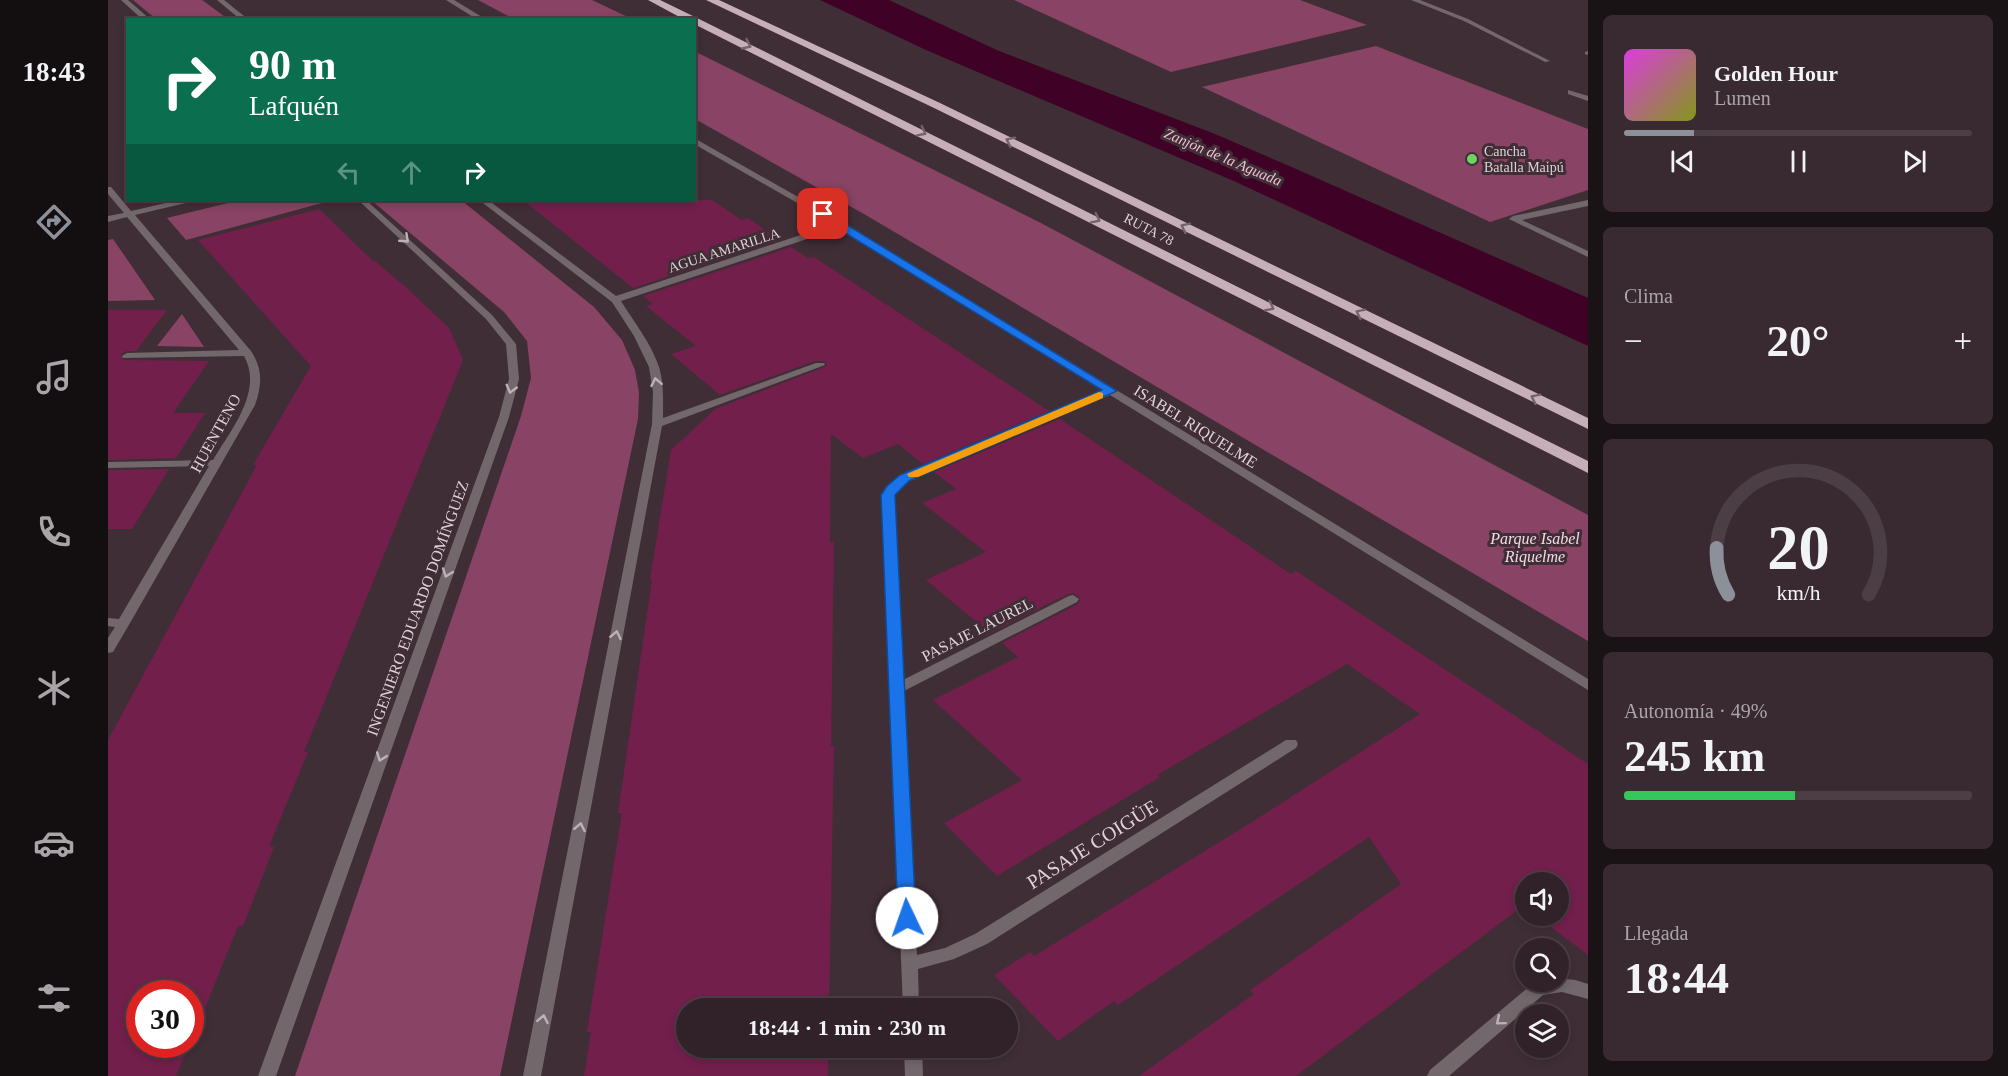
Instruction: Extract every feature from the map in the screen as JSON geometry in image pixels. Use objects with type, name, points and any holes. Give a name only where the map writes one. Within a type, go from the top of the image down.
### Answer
[{"type":"highway","name":"RUTA 78","points":[[653,0],[690,18]]},
{"type":"highway","name":"RUTA 78","points":[[711,0],[947,110],[1588,424]]},
{"type":"highway","name":"RUTA 78","points":[[696,21],[1588,468]]},
{"type":"street","points":[[124,0],[146,18]]},
{"type":"street","points":[[220,0],[243,18]]},
{"type":"street","points":[[449,0],[480,18]]},
{"type":"street","points":[[1413,0],[1466,20],[1547,61]]},
{"type":"street","points":[[1571,92],[1588,99]]},
{"type":"street","name":"ISABEL RIQUELME","points":[[696,141],[841,225],[1588,684]]},
{"type":"street","name":"HUENTENO","points":[[108,189],[248,353],[255,366],[255,390],[249,405],[108,649]]},
{"type":"street","points":[[108,219],[183,201]]},
{"type":"street","name":"INGENIERO EDUARDO DOMÍNGUEZ","points":[[267,1076],[504,417],[514,379],[511,344],[489,316],[363,201]]},
{"type":"street","points":[[484,201],[615,300],[639,336],[654,367],[658,392],[657,424],[532,1076]]},
{"type":"street","points":[[1588,203],[1513,219],[1588,254]]},
{"type":"street","name":"AGUA AMARILLA","points":[[615,300],[841,225]]},
{"type":"street","points":[[127,356],[248,353]]},
{"type":"street","points":[[657,424],[820,365]]},
{"type":"street","points":[[911,998],[888,501],[891,488],[904,478],[1111,391]]},
{"type":"street","points":[[108,465],[215,463]]},
{"type":"street","name":"PASAJE LAUREL","points":[[896,689],[1073,599]]},
{"type":"street","points":[[108,622],[124,623]]},
{"type":"street","name":"PASAJE COIGÜE","points":[[909,964],[948,954],[981,939],[1291,744]]},
{"type":"street","points":[[1436,1076],[1537,990],[1552,984],[1567,985],[1588,992]]},
{"type":"street","points":[[913,1058],[914,1076]]},
{"type":"green space","points":[[133,0],[202,0],[227,18],[155,18]]},
{"type":"green space","points":[[478,0],[592,0],[630,18],[512,18]]},
{"type":"green space","points":[[1014,0],[1300,0],[1367,25],[1171,72]]},
{"type":"green space","name":"Cancha Batalla Maipú","points":[[1376,46],[1588,129],[1588,190],[1490,222],[1202,87]]},
{"type":"green space","name":"Parque Isabel Riquelme","points":[[696,52],[1041,223],[1588,515],[1588,641],[864,214],[696,120]]},
{"type":"green space","points":[[236,201],[319,201],[322,203],[186,240],[167,218]]},
{"type":"green space","points":[[372,201],[462,201],[594,307],[622,340],[635,370],[639,393],[638,419],[500,1076],[295,1076],[521,416],[531,378],[527,341],[504,312]]},
{"type":"green space","points":[[113,239],[155,300],[108,301],[108,240]]},
{"type":"green space","points":[[182,314],[204,347],[157,346]]},
{"type":"water","name":"Zanjón de la Aguada","points":[[820,0],[889,0],[999,51],[1215,134],[1588,298],[1588,346],[1236,182],[926,50]]},
{"type":"building","points":[[712,200],[742,220],[748,218],[780,240],[633,288],[524,201]]},
{"type":"building","points":[[319,209],[373,261],[408,289],[449,328],[463,360],[304,752],[308,752],[269,846],[274,847],[243,926],[238,926],[204,1011],[204,980],[126,980],[126,1058],[183,1058],[176,1076],[108,1076],[108,740],[257,465],[253,465],[311,366],[198,240]]},
{"type":"building","points":[[791,247],[808,258],[814,257],[1049,411],[923,464],[898,444],[863,458],[831,434],[830,543],[834,541],[831,746],[834,746],[829,998],[676,998],[676,1058],[828,1058],[828,1076],[584,1076],[591,1032],[587,1032],[622,813],[618,813],[652,579],[650,579],[671,450],[715,409],[827,366],[824,361],[815,361],[720,395],[671,354],[696,346],[646,306],[653,304],[643,296]]},
{"type":"building","points":[[108,310],[167,310],[136,351],[121,354],[123,360],[209,361],[173,413],[205,413],[176,458],[108,460]]},
{"type":"building","points":[[1060,419],[1291,574],[1296,571],[1588,764],[1588,955],[1569,941],[1569,938],[1565,938],[1550,926],[1569,926],[1569,872],[1515,872],[1515,912],[1296,1076],[1139,1076],[1254,994],[1250,990],[1401,884],[1369,837],[1118,1005],[1114,1001],[1058,1041],[994,975],[1030,952],[1034,956],[1252,822],[1420,714],[1347,664],[1157,775],[1160,777],[997,876],[944,823],[1022,780],[933,700],[1018,657],[1002,643],[1078,604],[1081,599],[1074,593],[1068,594],[990,633],[926,580],[986,552],[922,503],[956,489],[934,472]]},
{"type":"building","points":[[169,469],[132,529],[108,529],[108,470]]},
{"type":"slow traffic","points":[[913,474],[1099,396]]},
{"type":"place","name":"Cancha Batalla Maipú","points":[[1472,159]]},
{"type":"route","points":[[823,214],[1111,391],[904,478],[891,488],[888,495],[907,918]]}]
